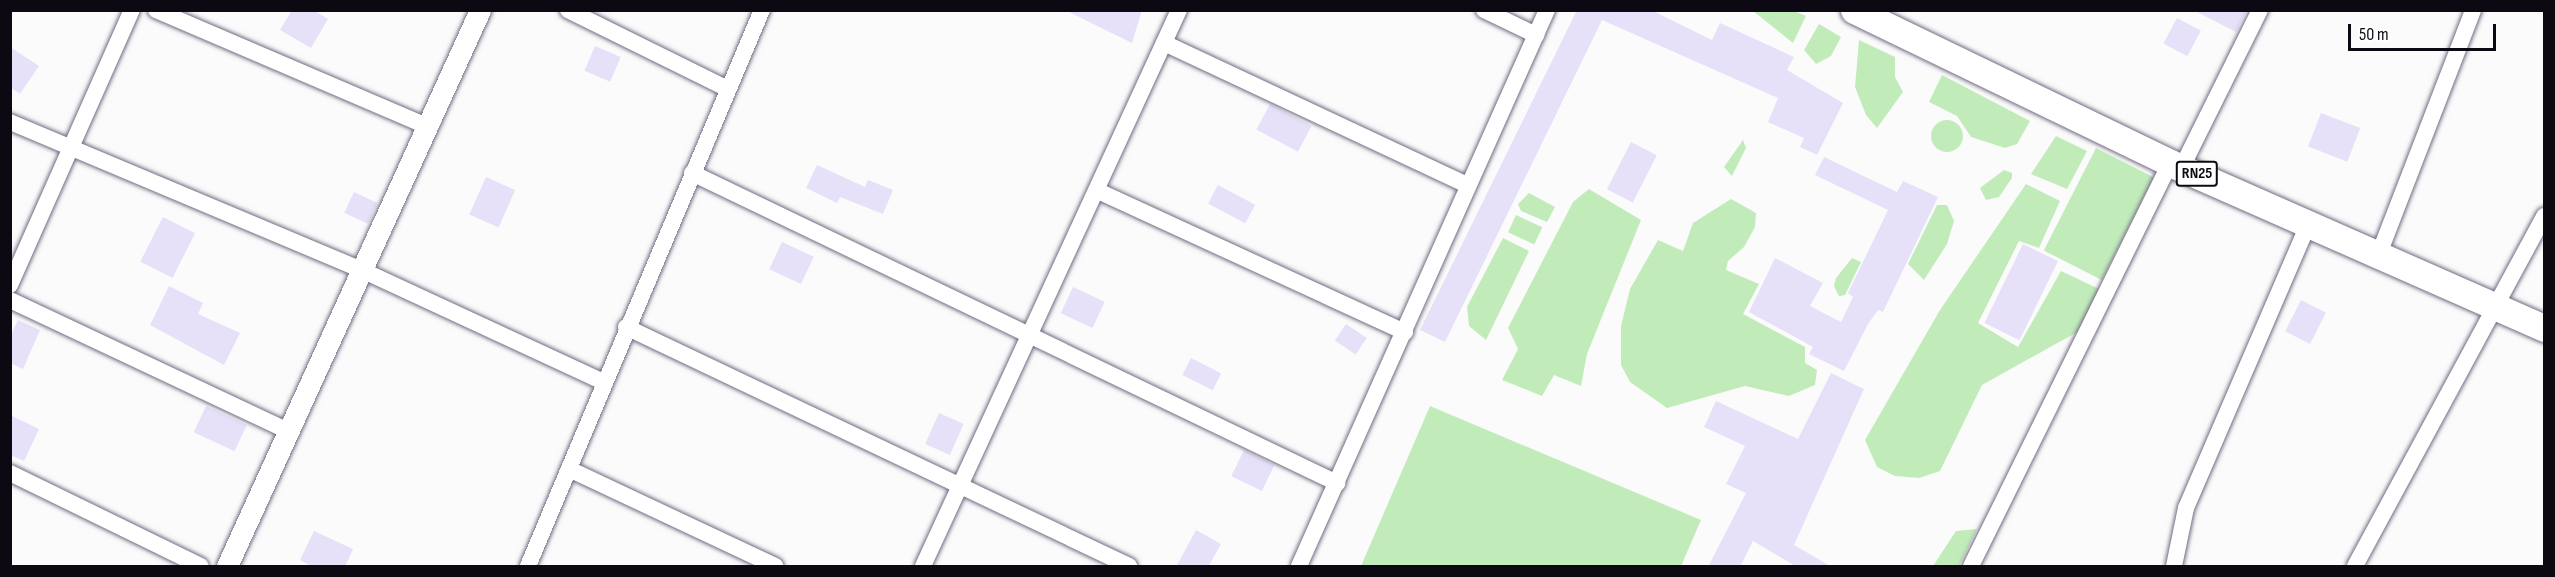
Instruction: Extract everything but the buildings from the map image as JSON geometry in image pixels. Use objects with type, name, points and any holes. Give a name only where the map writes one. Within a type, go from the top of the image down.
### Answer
[{"type":"main road","name":"RN25","points":[[1854,10],[1883,17],[2176,165],[2544,328]]},
{"type":"street","points":[[10,285],[132,10]]},
{"type":"street","points":[[156,10],[427,126]]},
{"type":"street","points":[[227,567],[480,10]]},
{"type":"street","points":[[568,10],[728,89]]},
{"type":"street","points":[[528,567],[626,327],[762,10]]},
{"type":"street","points":[[922,567],[1098,191],[1179,10]]},
{"type":"street","points":[[1484,10],[1536,35]]},
{"type":"street","points":[[1299,567],[1405,332],[1467,185],[1547,10]]},
{"type":"street","points":[[1971,567],[2176,165],[2260,10]]},
{"type":"street","points":[[2379,254],[2473,10]]},
{"type":"street","points":[[1164,43],[1467,185]]},
{"type":"street","points":[[10,122],[72,146],[362,270],[603,382]]},
{"type":"street","points":[[692,173],[1337,483]]},
{"type":"street","points":[[1098,191],[1405,332]]},
{"type":"street","points":[[2355,567],[2544,216]]},
{"type":"street","points":[[2174,567],[2186,508],[2309,223]]},
{"type":"street","points":[[10,300],[289,430]]},
{"type":"street","points":[[626,327],[961,484],[1130,567]]},
{"type":"street","points":[[569,470],[775,567]]},
{"type":"street","points":[[10,472],[201,567]]},
{"type":"green space","points":[[1753,11],[1794,11],[1806,16],[1793,43]]},
{"type":"green space","points":[[1819,24],[1841,37],[1831,56],[1816,64],[1804,50]]},
{"type":"green space","points":[[1859,40],[1895,57],[1895,77],[1903,92],[1877,128],[1866,115],[1855,87]]},
{"type":"green space","points":[[1942,75],[2030,121],[2017,144],[2005,148],[1971,137],[1957,116],[1929,102]]},
{"type":"green space","points":[[1947,120],[1959,124],[1963,136],[1959,148],[1947,152],[1935,148],[1931,136],[1935,124]]},
{"type":"green space","points":[[2056,136],[2087,151],[2067,189],[2031,174]]},
{"type":"green space","points":[[1743,140],[1746,148],[1732,176],[1724,167]]},
{"type":"green space","points":[[2096,148],[2154,178],[2102,280],[2044,250]]},
{"type":"green space","points":[[2004,170],[2012,173],[2012,178],[1999,197],[1986,200],[1980,188]]},
{"type":"green space","points":[[2026,184],[2060,201],[2039,248],[2019,241],[1978,323],[2018,347],[2061,271],[2099,289],[2079,331],[1982,385],[1940,471],[1919,478],[1895,476],[1877,467],[1865,440],[1940,310]]},
{"type":"green space","points":[[1589,189],[1641,220],[1587,354],[1581,386],[1554,375],[1542,396],[1502,380],[1518,349],[1508,328],[1573,202]]},
{"type":"green space","points":[[1529,193],[1555,207],[1547,222],[1521,211],[1518,204]]},
{"type":"green space","points":[[1731,199],[1756,213],[1755,227],[1744,247],[1728,261],[1726,270],[1759,284],[1743,314],[1805,347],[1805,363],[1817,370],[1815,385],[1789,396],[1745,386],[1667,408],[1630,382],[1621,365],[1621,326],[1630,289],[1658,240],[1683,251],[1693,223]]},
{"type":"green space","points":[[1937,205],[1947,205],[1954,221],[1947,244],[1924,280],[1908,264]]},
{"type":"green space","points":[[1516,215],[1542,227],[1534,244],[1508,232]]},
{"type":"green space","points":[[1503,238],[1529,251],[1486,340],[1469,326],[1467,307]]},
{"type":"green space","points":[[1852,258],[1861,262],[1845,295],[1839,296],[1834,286],[1836,278]]},
{"type":"green space","points":[[1430,406],[1701,520],[1681,566],[1361,566]]},
{"type":"green space","points":[[1977,529],[1959,566],[1933,566],[1956,531]]}]
